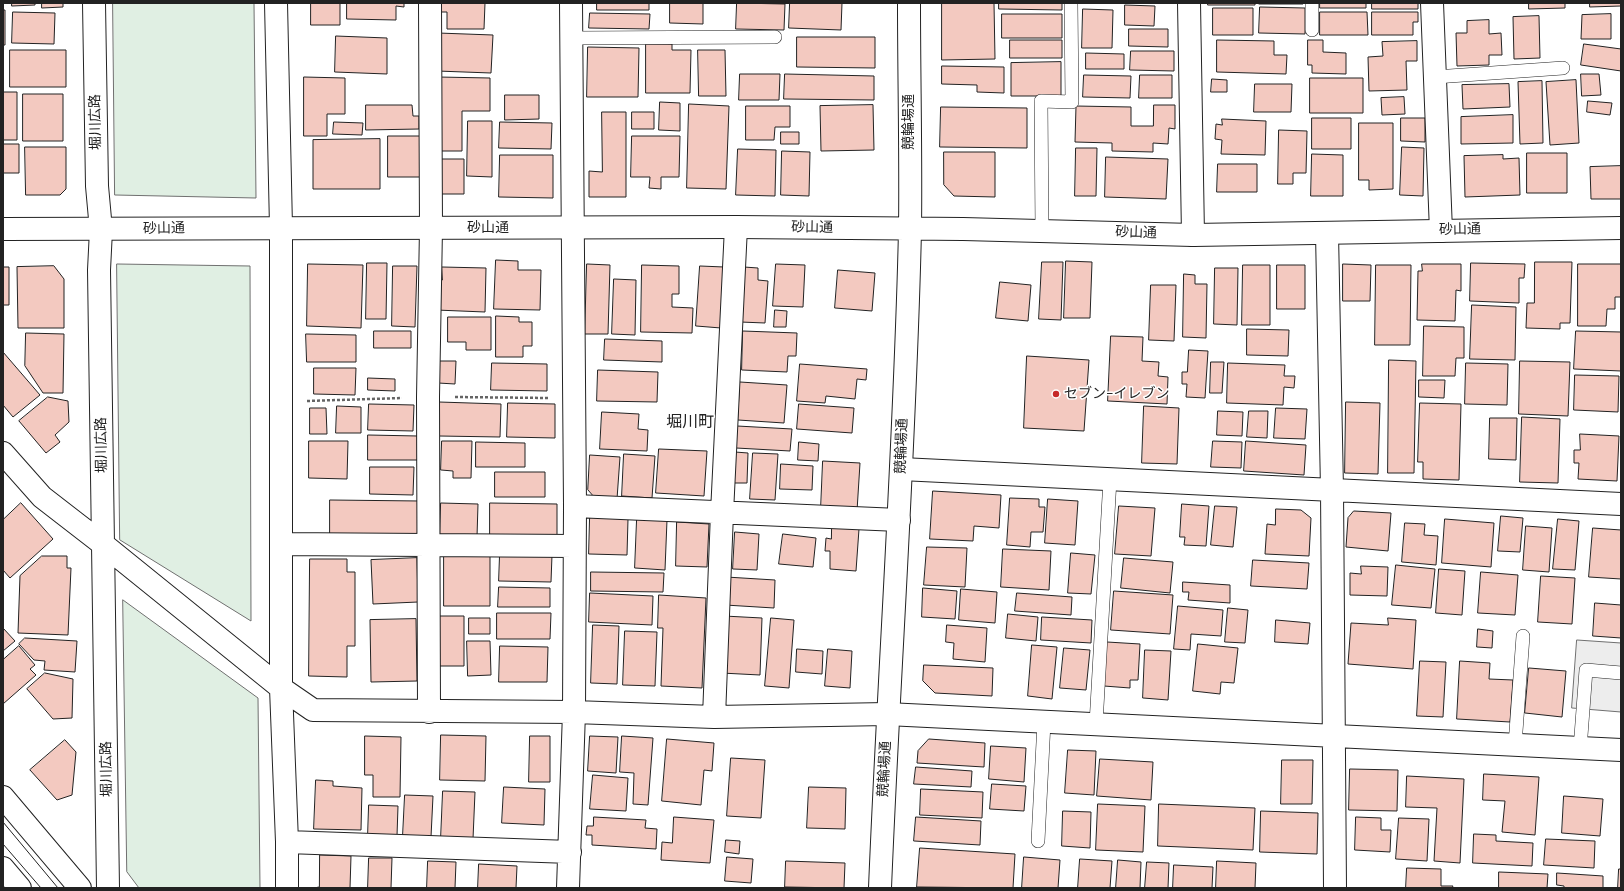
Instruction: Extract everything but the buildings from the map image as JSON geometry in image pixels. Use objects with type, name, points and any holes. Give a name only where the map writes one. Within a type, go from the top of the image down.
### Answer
[{"type":"street","name":"堀川広路","points":[[94,3],[97,186],[101,230],[99,270],[108,888]]},
{"type":"street","points":[[276,3],[281,228],[281,688],[287,842],[287,888]]},
{"type":"street","points":[[429,712],[430,546],[428,397],[431,228],[430,3]]},
{"type":"street","points":[[568,888],[574,712],[575,506],[572,228],[572,3]]},
{"type":"street","name":"競輪場通","points":[[880,888],[887,714],[899,520],[910,229],[909,3]]},
{"type":"street","points":[[1189,3],[1193,235]]},
{"type":"street","points":[[1432,3],[1441,231]]},
{"type":"street","name":"砂山通","points":[[3,229],[101,230],[736,227],[1042,231],[1193,235],[1621,228]]},
{"type":"street","points":[[714,716],[736,227]]},
{"type":"street","points":[[1327,233],[1332,490],[1335,888]]},
{"type":"street","points":[[3,453],[42,497],[104,545],[281,688],[313,710],[574,712],[714,716],[887,714],[1621,750]]},
{"type":"street","points":[[901,469],[1621,504]]},
{"type":"street","points":[[575,506],[899,520]]},
{"type":"street","points":[[281,544],[574,546]]},
{"type":"street","points":[[3,797],[80,888]]},
{"type":"street","points":[[287,842],[570,852]]},
{"type":"street","points":[[3,868],[20,888]]},
{"type":"lane","points":[[1042,231],[1041,101],[1072,102],[1071,3]]},
{"type":"lane","points":[[1312,3],[1312,30]]},
{"type":"lane","points":[[572,38],[775,37]]},
{"type":"lane","points":[[1435,77],[1563,68]]},
{"type":"lane","points":[[1096,724],[1110,479]]},
{"type":"lane","points":[[1515,746],[1523,636]]},
{"type":"lane","points":[[1580,749],[1586,670],[1621,673]]},
{"type":"lane","points":[[1038,841],[1044,722]]},
{"type":"green space","points":[[113,3],[254,3],[256,198],[115,195]]},
{"type":"green space","points":[[117,264],[250,266],[251,621],[120,540]]},
{"type":"green space","points":[[123,600],[258,698],[260,888],[139,888],[127,872]]},
{"type":"shaded area","points":[[1577,640],[1621,643],[1621,712],[1572,708]]},
{"type":"tram line","points":[[3,822],[58,888]]},
{"type":"tram line","points":[[3,844],[41,888]]},
{"type":"place","name":"セブン-イレブン","points":[[1056,394]]},
{"type":"district","name":"堀川町","points":[[690,423]]}]
